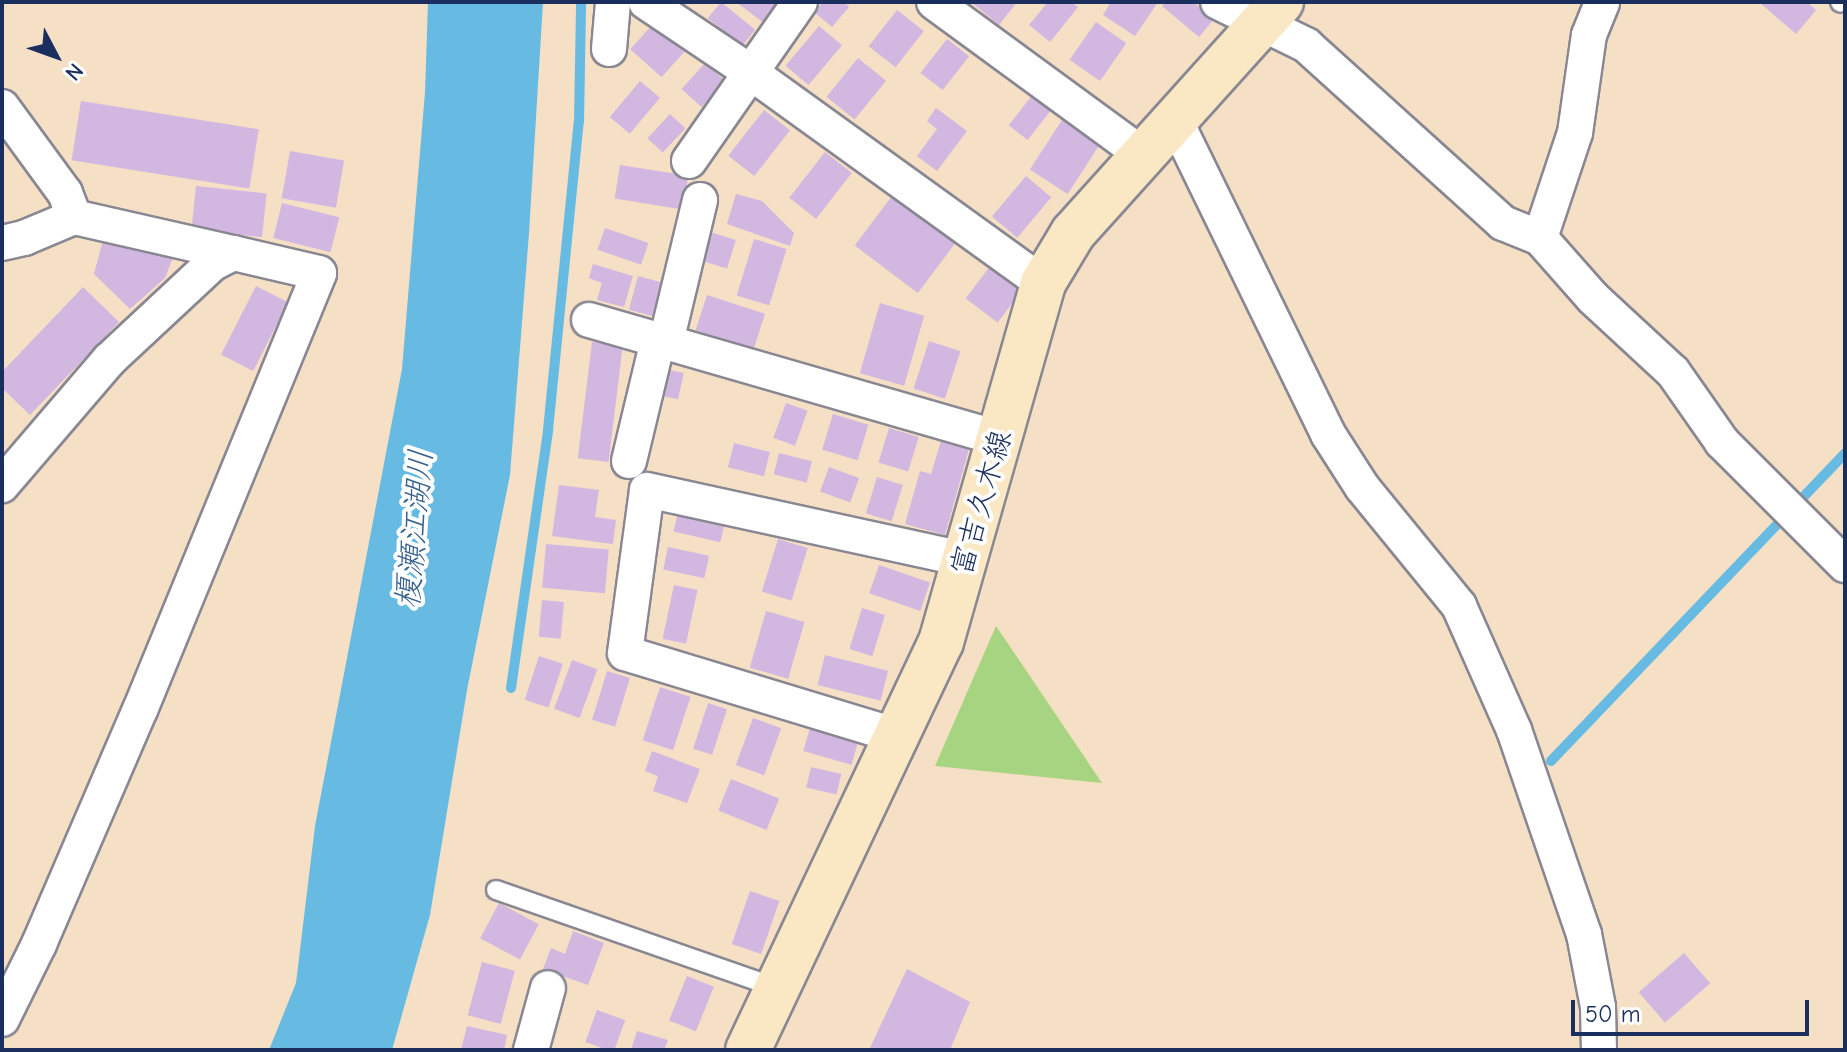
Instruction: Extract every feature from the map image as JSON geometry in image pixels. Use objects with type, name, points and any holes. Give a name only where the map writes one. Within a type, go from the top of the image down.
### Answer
[{"type":"main road","name":"富吉久木線","points":[[748,1050],[941,642],[967,560],[1043,283],[1073,233],[1271,13]]},
{"type":"street","points":[[609,49],[613,2]]},
{"type":"street","points":[[646,2],[750,72],[1043,283]]},
{"type":"street","points":[[689,161],[800,2]]},
{"type":"street","points":[[934,2],[1143,155]]},
{"type":"street","points":[[1218,2],[1271,13],[1503,223],[1540,238],[1593,298],[1673,372],[1722,442],[1845,565]]},
{"type":"street","points":[[1540,238],[1575,133],[1589,35],[1602,2]]},
{"type":"street","points":[[2,107],[65,193],[74,217]]},
{"type":"street","points":[[1175,120],[1328,434],[1362,487],[1459,606],[1514,730],[1584,934],[1598,1007],[1599,1050]]},
{"type":"street","points":[[629,461],[700,200]]},
{"type":"street","points":[[2,243],[24,238],[74,217],[319,273],[140,710],[39,944],[2,1019]]},
{"type":"street","points":[[2,485],[109,360],[213,263],[233,253]]},
{"type":"street","points":[[589,320],[1001,439]]},
{"type":"street","points":[[898,736],[625,653],[647,490],[967,560]]},
{"type":"street","points":[[531,1050],[548,988]]},
{"type":"lane","points":[[496,890],[777,988]]},
{"type":"green space","points":[[996,626],[1102,783],[935,766]]},
{"type":"water","name":"榎瀬江湖川","points":[[428,2],[543,2],[510,475],[467,690],[430,915],[392,1050],[269,1050],[296,983],[315,826],[402,369],[425,92]]},
{"type":"building","points":[[721,2],[755,30],[742,46],[708,18]]},
{"type":"building","points":[[736,2],[780,2],[764,23]]},
{"type":"building","points":[[823,2],[843,2],[849,7],[832,27],[814,12]]},
{"type":"building","points":[[971,2],[1017,2],[999,25]]},
{"type":"building","points":[[1048,2],[1071,2],[1078,7],[1050,42],[1029,25]]},
{"type":"building","points":[[1111,2],[1158,2],[1135,36],[1103,15]]},
{"type":"building","points":[[1166,2],[1193,2],[1214,19],[1199,37],[1162,6]]},
{"type":"building","points":[[1759,2],[1807,2],[1816,10],[1796,34]]},
{"type":"building","points":[[897,10],[924,31],[895,67],[869,46]]},
{"type":"building","points":[[1096,22],[1126,43],[1100,81],[1070,60]]},
{"type":"building","points":[[653,24],[684,52],[661,77],[630,49]]},
{"type":"building","points":[[819,26],[842,45],[809,85],[786,66]]},
{"type":"building","points":[[947,39],[969,56],[943,90],[921,73]]},
{"type":"building","points":[[858,58],[886,81],[855,120],[827,97]]},
{"type":"building","points":[[705,63],[725,81],[702,107],[682,89]]},
{"type":"building","points":[[640,81],[660,98],[630,134],[610,117]]},
{"type":"building","points":[[1034,93],[1053,108],[1028,140],[1009,125]]},
{"type":"building","points":[[81,101],[259,129],[249,188],[72,160]]},
{"type":"building","points":[[936,108],[967,131],[937,171],[917,156],[937,129],[927,121]]},
{"type":"building","points":[[764,110],[790,130],[754,176],[728,156]]},
{"type":"building","points":[[670,114],[685,128],[663,152],[647,138]]},
{"type":"building","points":[[1062,120],[1100,145],[1068,194],[1030,169]]},
{"type":"building","points":[[290,151],[344,161],[336,208],[282,198]]},
{"type":"building","points":[[825,152],[852,173],[816,219],[789,198]]},
{"type":"building","points":[[620,165],[688,176],[683,209],[615,199]]},
{"type":"building","points":[[1026,176],[1051,197],[1017,238],[992,217]]},
{"type":"building","points":[[196,186],[267,193],[262,237],[191,230]]},
{"type":"building","points":[[736,194],[762,201],[794,233],[790,246],[727,224]]},
{"type":"building","points":[[892,196],[955,244],[918,293],[855,246]]},
{"type":"building","points":[[282,203],[339,217],[331,252],[273,238]]},
{"type":"building","points":[[605,228],[648,243],[641,265],[598,250]]},
{"type":"building","points":[[710,232],[736,240],[727,269],[701,261]]},
{"type":"building","points":[[754,239],[787,249],[769,305],[737,295]]},
{"type":"building","points":[[103,240],[174,255],[165,278],[130,309],[94,274]]},
{"type":"building","points":[[593,264],[633,276],[624,307],[597,300],[602,283],[589,278]]},
{"type":"building","points":[[991,265],[1023,289],[998,323],[966,299]]},
{"type":"building","points":[[638,276],[661,282],[652,316],[629,310]]},
{"type":"building","points":[[256,286],[288,302],[253,371],[221,355]]},
{"type":"building","points":[[83,287],[119,322],[30,415],[2,388],[2,372]]},
{"type":"building","points":[[707,295],[765,314],[754,349],[696,330]]},
{"type":"building","points":[[880,303],[924,316],[904,386],[860,373]]},
{"type":"building","points":[[929,341],[960,351],[945,399],[914,389]]},
{"type":"building","points":[[592,342],[623,346],[609,462],[578,458]]},
{"type":"building","points":[[670,370],[684,373],[678,399],[664,396]]},
{"type":"building","points":[[786,403],[808,411],[795,446],[773,438]]},
{"type":"building","points":[[833,414],[868,425],[858,460],[822,449]]},
{"type":"building","points":[[889,428],[919,437],[908,471],[878,462]]},
{"type":"building","points":[[941,441],[969,449],[945,535],[905,524],[920,471],[931,474]]},
{"type":"building","points":[[734,443],[770,452],[764,476],[728,467]]},
{"type":"building","points":[[779,453],[812,461],[807,483],[774,474]]},
{"type":"building","points":[[829,467],[859,478],[850,502],[820,491]]},
{"type":"building","points":[[877,477],[903,485],[892,521],[866,513]]},
{"type":"building","points":[[559,485],[599,490],[595,517],[616,520],[613,544],[552,536]]},
{"type":"building","points":[[678,512],[725,523],[720,542],[674,531]]},
{"type":"building","points":[[778,539],[808,548],[792,601],[762,592]]},
{"type":"building","points":[[546,544],[609,549],[605,593],[542,588]]},
{"type":"building","points":[[668,547],[709,556],[704,578],[663,569]]},
{"type":"building","points":[[879,565],[930,583],[920,611],[869,593]]},
{"type":"building","points":[[674,585],[697,590],[686,644],[663,639]]},
{"type":"building","points":[[542,600],[564,602],[561,639],[539,637]]},
{"type":"building","points":[[862,608],[885,615],[872,656],[849,649]]},
{"type":"building","points":[[766,611],[804,622],[788,679],[750,668]]},
{"type":"building","points":[[825,655],[888,671],[881,701],[818,685]]},
{"type":"building","points":[[539,656],[563,664],[549,707],[525,700]]},
{"type":"building","points":[[572,660],[597,669],[580,718],[554,709]]},
{"type":"building","points":[[607,671],[630,678],[615,727],[592,720]]},
{"type":"building","points":[[660,687],[690,697],[673,750],[643,740]]},
{"type":"building","points":[[708,703],[727,709],[712,755],[693,749]]},
{"type":"building","points":[[753,718],[781,728],[764,775],[736,765]]},
{"type":"building","points":[[810,728],[858,742],[851,765],[803,751]]},
{"type":"building","points":[[652,751],[700,769],[687,803],[653,791],[658,776],[645,771]]},
{"type":"building","points":[[811,767],[841,774],[836,794],[806,787]]},
{"type":"building","points":[[731,779],[779,798],[766,830],[718,811]]},
{"type":"building","points":[[750,891],[779,901],[761,954],[732,944]]},
{"type":"building","points":[[499,903],[539,924],[520,959],[480,938]]},
{"type":"building","points":[[573,931],[604,943],[588,985],[543,969],[551,948],[565,954]]},
{"type":"building","points":[[1684,953],[1710,983],[1665,1023],[1639,992]]},
{"type":"building","points":[[482,962],[515,971],[501,1024],[468,1015]]},
{"type":"building","points":[[907,969],[970,1002],[950,1050],[869,1050]]},
{"type":"building","points":[[687,976],[714,987],[696,1031],[669,1021]]},
{"type":"building","points":[[597,1010],[625,1020],[614,1050],[585,1042]]},
{"type":"building","points":[[467,1026],[507,1035],[504,1050],[461,1050]]},
{"type":"building","points":[[637,1031],[668,1040],[664,1050],[631,1050]]},
{"type":"waterway","points":[[511,688],[548,430],[579,122],[581,2]]},
{"type":"waterway","points":[[1551,761],[1845,453]]}]
